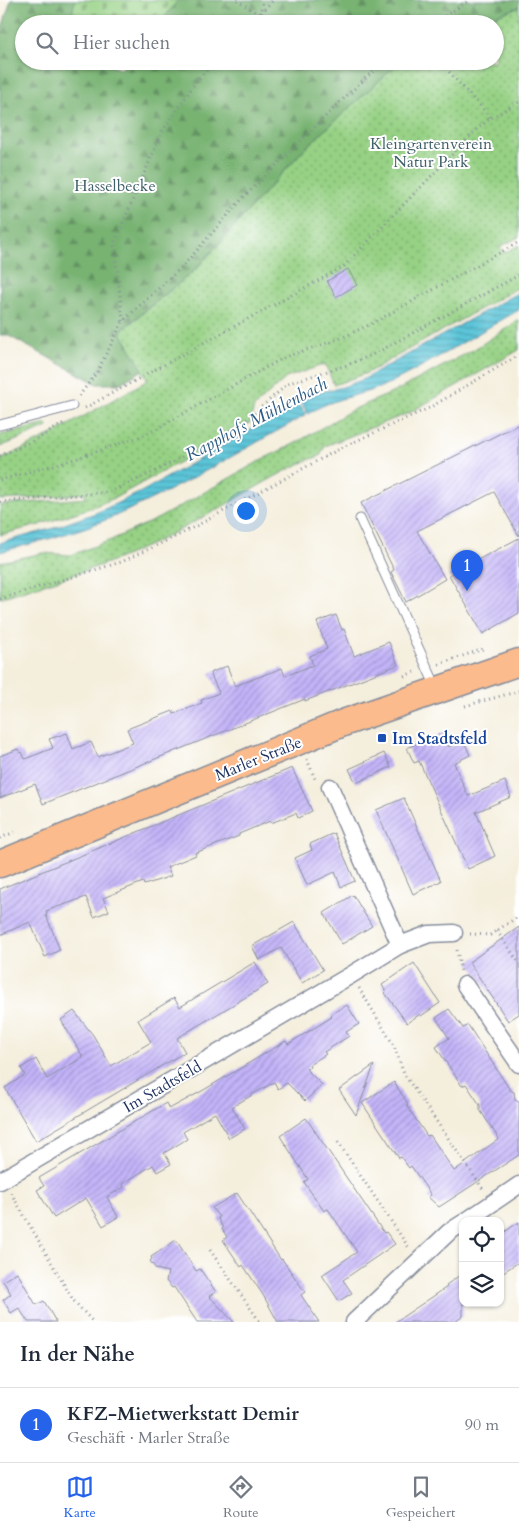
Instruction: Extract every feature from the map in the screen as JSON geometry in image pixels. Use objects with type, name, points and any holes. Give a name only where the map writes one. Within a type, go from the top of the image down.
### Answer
[{"type":"main road","name":"Marler Straße","points":[[0,864],[343,723],[519,662]]},
{"type":"street","points":[[330,787],[400,944]]},
{"type":"street","name":"Im Stadtsfeld","points":[[2,1180],[351,975],[400,944],[429,934],[454,933]]},
{"type":"street","points":[[465,985],[519,1064]]},
{"type":"street","points":[[471,1217],[519,1185]]},
{"type":"street","points":[[354,1322],[449,1232],[459,1225]]},
{"type":"lane","points":[[0,425],[72,406]]},
{"type":"lane","points":[[360,519],[437,690]]},
{"type":"path","points":[[237,0],[260,15]]},
{"type":"path","points":[[260,15],[263,0]]},
{"type":"path","points":[[260,15],[273,0]]},
{"type":"path","points":[[446,15],[470,0]]},
{"type":"path","points":[[123,321],[114,244],[162,132],[197,80],[206,70]]},
{"type":"path","points":[[0,456],[52,431],[64,423],[72,406],[97,372],[123,321],[183,266],[243,198],[375,70]]},
{"type":"path","points":[[447,70],[491,118]]},
{"type":"path","points":[[67,417],[138,381],[343,267],[476,130],[491,118],[519,102]]},
{"type":"path","points":[[0,480],[75,459],[147,434],[285,356],[339,339],[373,323],[519,242]]},
{"type":"path","points":[[0,502],[109,492],[156,472],[223,435],[290,384],[374,354],[519,275]]},
{"type":"path","points":[[0,599],[121,562],[181,534],[345,446],[430,408],[519,355]]},
{"type":"path","points":[[465,985],[454,933],[490,935],[519,916]]},
{"type":"path","points":[[497,931],[519,963]]},
{"type":"path","points":[[351,975],[393,1044],[404,1074],[492,1203]]},
{"type":"path","points":[[338,1142],[418,1261]]},
{"type":"path","points":[[2,1180],[73,1300],[93,1322]]},
{"type":"path","points":[[210,1250],[260,1322]]},
{"type":"green space","name":"Hasselbecke","points":[[11,0],[75,0],[72,15],[15,15],[15,70],[391,70],[304,149],[195,270],[120,331],[143,370],[119,384],[97,384],[7,335],[0,335],[0,34]]},
{"type":"green space","points":[[75,0],[178,0],[166,15],[72,15]]},
{"type":"green space","points":[[178,0],[519,0],[519,7],[497,15],[166,15]]},
{"type":"green space","name":"Kleingartenverein Natur Park","points":[[519,7],[519,237],[500,247],[504,253],[519,245],[519,287],[367,373],[334,385],[325,364],[286,378],[254,407],[250,423],[115,498],[39,525],[0,535],[0,505],[86,498],[85,493],[0,500],[0,460],[47,437],[148,380],[120,332],[195,270],[304,149],[391,70],[504,70],[504,15],[497,15]]},
{"type":"green space","points":[[519,320],[519,350],[409,413],[325,446],[320,456],[283,472],[190,525],[135,552],[0,598],[0,562],[43,553],[71,555],[111,540],[159,518],[352,410],[394,392],[473,350]]},
{"type":"green space","points":[[47,424],[48,427],[0,447],[0,435]]},
{"type":"water","points":[[519,292],[519,310],[439,357],[390,383],[327,404],[308,414],[301,402],[316,393],[343,387],[364,379]]},
{"type":"water","points":[[298,403],[306,415],[138,506],[86,527],[0,552],[0,543],[51,529],[98,512],[141,492]]},
{"type":"building","points":[[348,269],[357,285],[336,297],[327,281]]},
{"type":"building","points":[[519,424],[519,536],[494,492],[417,531],[445,579],[406,602],[391,572],[394,570],[361,503]]},
{"type":"building","points":[[519,538],[519,613],[483,634],[449,575]]},
{"type":"building","points":[[336,615],[342,630],[344,629],[354,656],[389,642],[398,665],[305,701],[305,699],[43,804],[35,784],[0,798],[0,756],[18,749],[20,753],[22,752],[25,759],[53,748],[49,739],[67,733],[73,749],[91,742],[98,757],[133,743],[127,729],[173,711],[174,714],[202,703],[201,700],[219,693],[210,673],[227,666],[235,686],[282,668],[285,676],[313,665],[310,656],[327,649],[317,622]]},
{"type":"building","points":[[442,733],[449,747],[464,741],[470,755],[454,763],[468,796],[505,781],[511,797],[476,812],[495,856],[468,869],[419,761],[414,763],[407,748]]},
{"type":"building","points":[[384,753],[391,767],[356,783],[349,769]]},
{"type":"building","points":[[292,768],[312,811],[298,818],[296,813],[271,823],[270,821],[239,834],[239,836],[195,853],[196,855],[167,867],[171,876],[144,885],[143,882],[103,898],[109,911],[94,917],[86,897],[46,911],[60,950],[45,957],[30,922],[0,935],[0,889]]},
{"type":"building","points":[[404,798],[441,881],[413,894],[376,810]]},
{"type":"building","points":[[334,833],[355,881],[341,887],[335,872],[307,885],[295,858],[312,850],[310,844]]},
{"type":"building","points":[[353,895],[372,926],[342,944],[324,913]]},
{"type":"building","points":[[294,922],[323,970],[302,983],[281,948],[259,960],[252,946]]},
{"type":"building","points":[[519,927],[519,1014],[508,1021],[469,962]]},
{"type":"building","points":[[255,962],[268,984],[177,1038],[185,1052],[36,1141],[5,1088],[25,1075],[21,1068],[36,1059],[47,1079],[83,1057],[61,1020],[74,1011],[93,1035],[111,1066],[151,1042],[138,1020],[174,998],[180,1007]]},
{"type":"building","points":[[414,963],[440,1003],[407,1023],[385,993],[382,985]]},
{"type":"building","points":[[347,1005],[359,1024],[346,1032],[349,1036],[324,1052],[326,1054],[306,1069],[322,1085],[305,1101],[287,1083],[278,1089],[274,1082],[232,1107],[245,1129],[229,1138],[215,1113],[183,1132],[187,1139],[164,1153],[171,1164],[157,1172],[153,1165],[122,1184],[124,1187],[107,1197],[118,1217],[103,1226],[86,1198],[54,1218],[37,1190],[44,1186],[39,1178],[166,1103],[169,1109],[286,1041],[288,1044],[332,1017],[330,1015]]},
{"type":"building","points":[[449,1009],[463,1028],[468,1025],[510,1090],[514,1092],[515,1100],[519,1102],[519,1155],[439,1207],[428,1197],[431,1195],[411,1166],[409,1168],[401,1157],[399,1158],[362,1103],[394,1082],[408,1104],[406,1105],[427,1136],[430,1135],[454,1171],[499,1139],[466,1084],[462,1086],[436,1047],[449,1038],[436,1018]]},
{"type":"building","points":[[374,1065],[356,1115],[339,1090]]},
{"type":"building","points":[[306,1118],[384,1233],[386,1232],[395,1244],[343,1280],[352,1293],[339,1301],[322,1275],[357,1252],[328,1209],[324,1211],[304,1182],[308,1179],[280,1136]]},
{"type":"building","points":[[237,1193],[281,1260],[305,1292],[301,1295],[319,1322],[278,1322],[243,1265],[241,1267],[223,1240],[227,1237],[218,1219],[219,1217],[212,1208]]},
{"type":"building","points":[[519,1222],[519,1262],[504,1271],[504,1262],[504,1232]]},
{"type":"building","points":[[176,1240],[196,1271],[200,1269],[216,1292],[209,1296],[234,1322],[197,1322],[174,1287],[172,1288],[166,1281],[168,1272],[156,1269],[150,1261],[151,1257]]},
{"type":"building","points":[[17,1272],[36,1305],[44,1301],[56,1322],[28,1322],[19,1308],[11,1313],[3,1300],[11,1294],[3,1281]]},
{"type":"building","points":[[459,1276],[459,1307],[463,1307],[463,1316],[455,1322],[395,1322],[447,1287],[446,1285]]},
{"type":"place","name":"KFZ-Mietwerkstatt Demir","points":[[467,591]]},
{"type":"place","name":"Im Stadtsfeld","points":[[382,738]]},
{"type":"water label","name":"Rapphofs Mühlenbach","points":[[256,419]]}]
